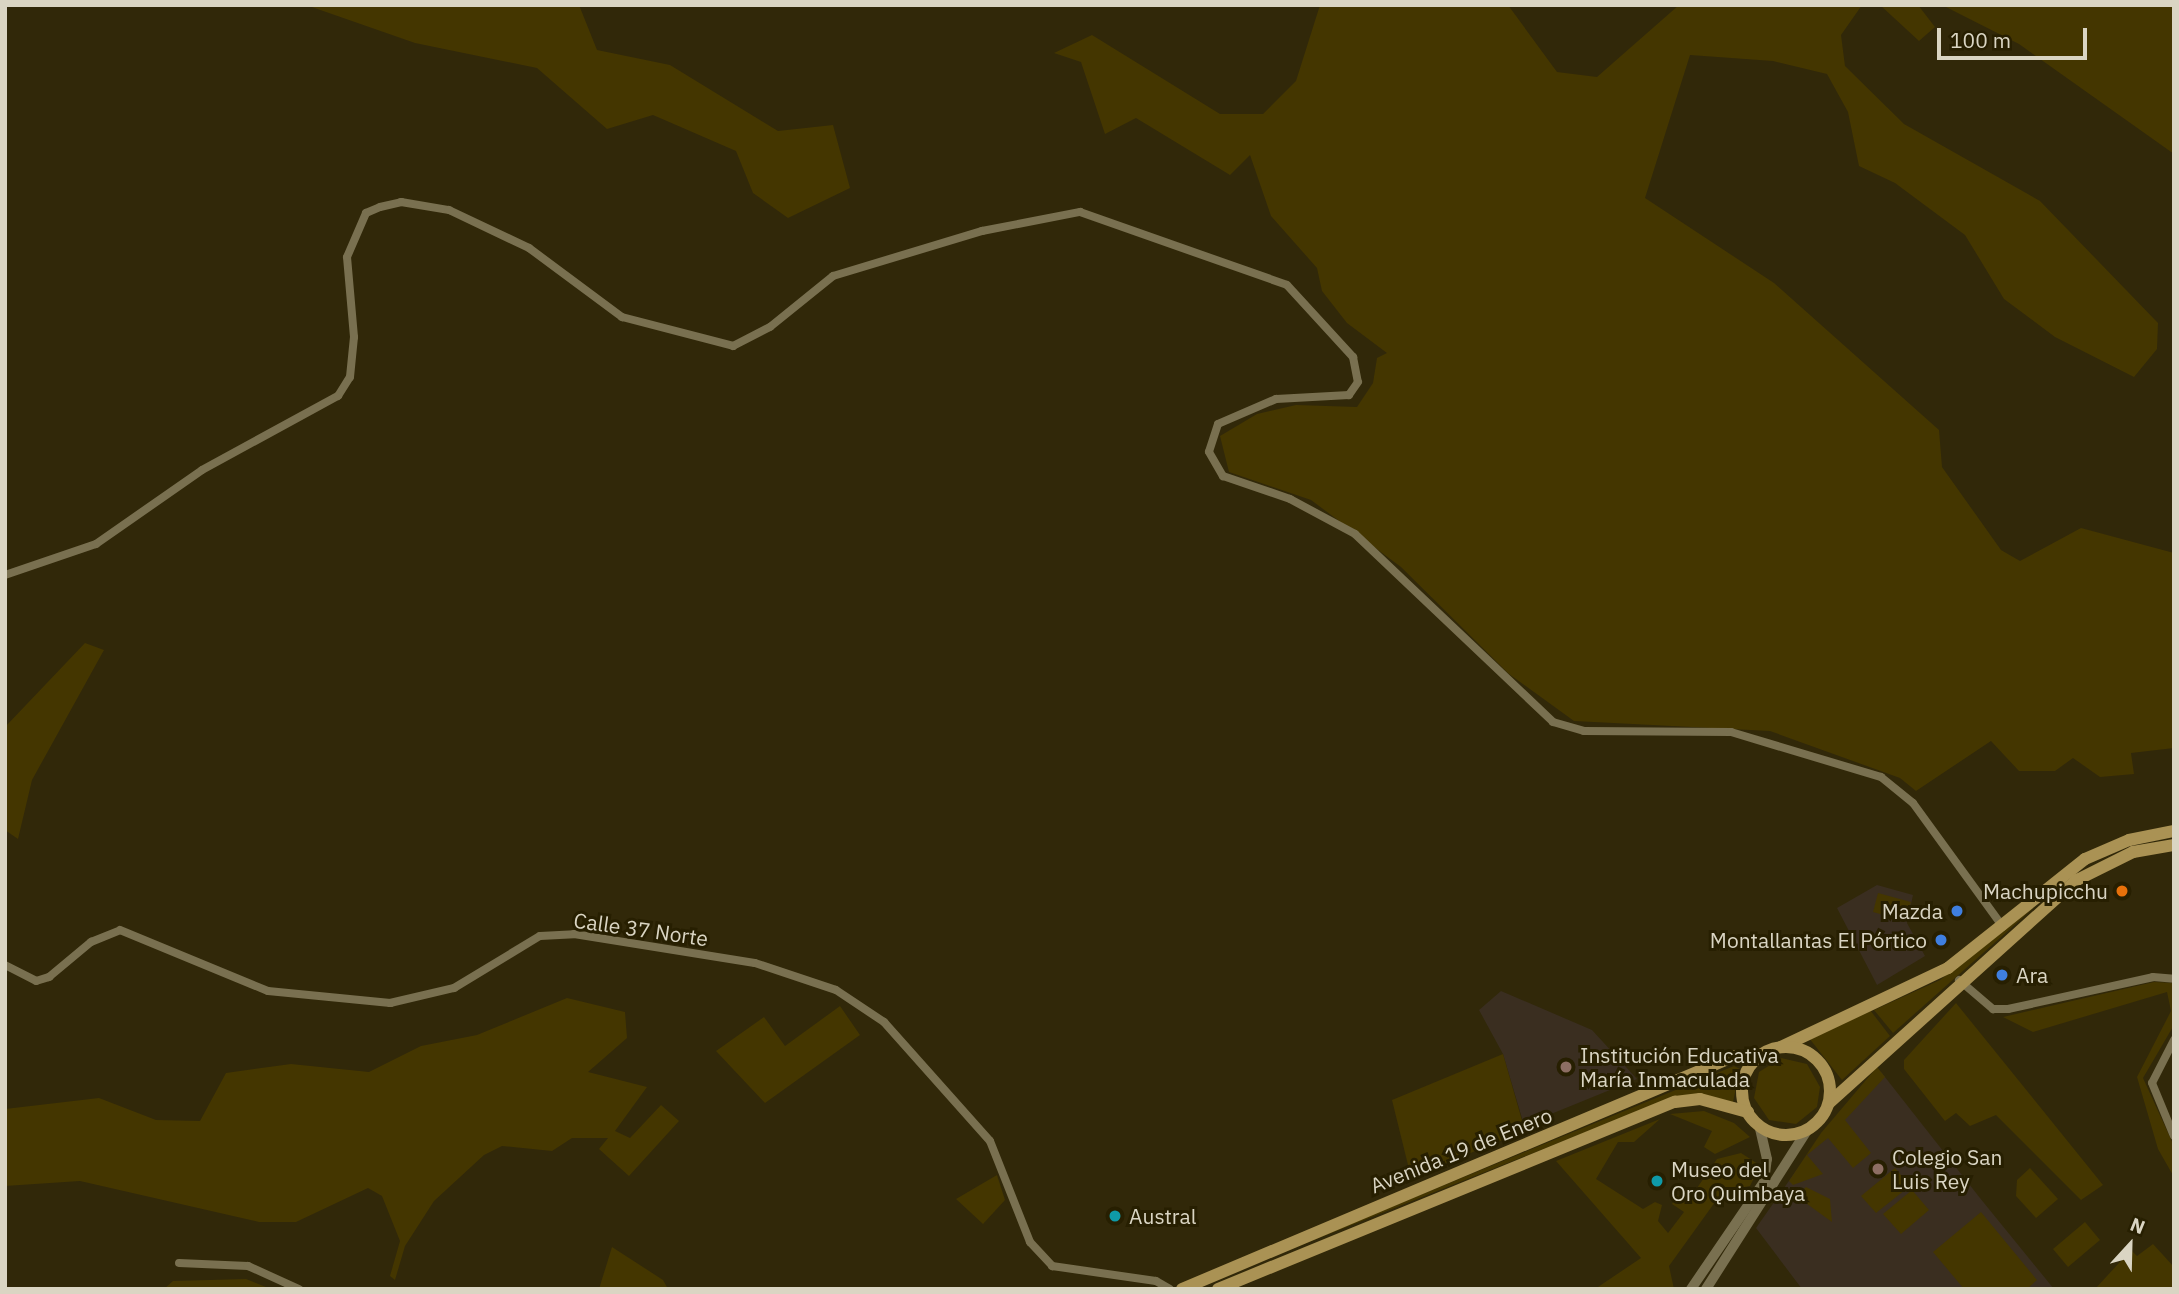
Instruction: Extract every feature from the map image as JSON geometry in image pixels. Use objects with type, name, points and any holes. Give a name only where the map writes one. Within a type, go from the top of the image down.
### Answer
[{"type":"main road","points":[[1691,1289],[1764,1182],[1767,1159],[1759,1125],[1748,1112],[1743,1079],[1757,1057],[1919,985],[2047,897],[2116,845],[2174,831]]},
{"type":"main road","points":[[1706,1289],[1808,1129],[1829,1102],[2047,897],[2122,856],[2174,845]]},
{"type":"main road","points":[[1781,1047],[1798,1048],[1820,1062],[1830,1085],[1829,1102]]},
{"type":"main road","name":"Avenida 19 de Enero","points":[[1182,1289],[1735,1056],[1757,1057]]},
{"type":"main road","name":"Avenida 19 de Enero","points":[[1218,1289],[1675,1102],[1700,1099],[1748,1112]]},
{"type":"main road","points":[[1759,1125],[1783,1135],[1808,1129]]},
{"type":"street","points":[[5,575],[96,544],[202,470],[338,396],[350,377],[354,337],[347,257],[366,213],[380,207],[401,202],[449,210],[529,248],[622,317],[733,346],[770,327],[833,276],[982,231],[1080,212],[1287,285],[1353,357],[1358,382],[1349,395],[1276,399],[1218,424],[1209,452],[1223,476],[1290,499],[1355,534],[1553,722],[1584,731],[1731,732],[1881,777],[1913,803],[2003,927]]},
{"type":"street","name":"Calle 37 Norte","points":[[5,965],[36,981],[50,977],[91,942],[120,930],[268,991],[390,1003],[454,989],[540,936],[574,934],[755,963],[836,990],[884,1022],[990,1141],[1030,1242],[1052,1266],[1170,1289]]},
{"type":"street","points":[[1959,980],[1993,1009],[2008,1009],[2153,977],[2174,979]]},
{"type":"street","points":[[2174,1040],[2152,1083],[2174,1136]]},
{"type":"street","points":[[179,1263],[248,1266],[299,1289]]},
{"type":"shaded area","points":[[306,5],[579,5],[597,50],[670,65],[778,131],[833,125],[850,188],[788,218],[753,193],[736,151],[653,115],[607,129],[537,68],[415,43]]},
{"type":"shaded area","points":[[1320,5],[1508,5],[1557,72],[1597,77],[1679,5],[1862,5],[1841,35],[1845,66],[1904,124],[2040,201],[2158,323],[2157,349],[2134,377],[2055,337],[2004,299],[1965,235],[1895,183],[1859,166],[1848,112],[1827,74],[1773,61],[1690,55],[1645,198],[1774,283],[1939,430],[1942,467],[2001,550],[2020,561],[2081,528],[2174,553],[2174,748],[2131,753],[2134,774],[2100,777],[2073,758],[2055,771],[2019,771],[1991,741],[1916,791],[1900,778],[1770,731],[1574,721],[1509,674],[1401,567],[1311,500],[1229,472],[1220,436],[1257,414],[1296,405],[1357,407],[1373,383],[1377,358],[1387,353],[1347,323],[1322,291],[1317,268],[1271,216],[1250,155],[1230,175],[1136,118],[1105,134],[1081,62],[1054,53],[1092,35],[1220,114],[1263,114],[1296,81]]},
{"type":"shaded area","points":[[1880,5],[1918,5],[1935,27],[1919,41]]},
{"type":"shaded area","points":[[1942,5],[2174,5],[2174,154],[2019,44]]},
{"type":"shaded area","points":[[85,643],[104,650],[32,780],[18,839],[5,830],[5,727]]},
{"type":"shaded area","points":[[1877,885],[1913,895],[1907,923],[1925,956],[1877,985],[1837,908]]},
{"type":"shaded area","points":[[1878,893],[1911,902],[1905,921],[1873,912]]},
{"type":"shaded area","points":[[2036,906],[1893,1033],[1874,1010],[1940,980]]},
{"type":"shaded area","points":[[2154,982],[2174,983],[2174,1025],[2143,1078],[2174,1146],[2174,1177],[2158,1149],[2137,1077],[2171,1011],[2167,992],[2033,1032],[2003,1017]]},
{"type":"shaded area","name":"Institución Educativa María Inmaculada","points":[[1501,991],[1592,1030],[1637,1079],[1524,1125],[1503,1054],[1479,1010]]},
{"type":"shaded area","points":[[567,998],[625,1012],[627,1038],[588,1072],[647,1087],[615,1131],[630,1138],[661,1105],[679,1121],[629,1176],[599,1149],[608,1138],[572,1138],[552,1151],[502,1146],[484,1155],[434,1201],[405,1246],[395,1280],[390,1276],[400,1241],[382,1196],[368,1188],[296,1222],[259,1222],[80,1181],[5,1186],[5,1109],[99,1098],[156,1120],[200,1121],[226,1073],[291,1064],[369,1072],[421,1046],[477,1035]]},
{"type":"shaded area","points":[[1956,1003],[2103,1185],[2081,1200],[1996,1115],[1970,1126],[1956,1113],[1945,1121],[1904,1069],[1904,1060]]},
{"type":"shaded area","points":[[840,1006],[860,1035],[765,1103],[716,1051],[764,1017],[785,1046]]},
{"type":"shaded area","points":[[1870,1010],[1890,1036],[1842,1080],[1809,1038]]},
{"type":"shaded area","points":[[1503,1054],[1525,1131],[1411,1177],[1392,1100]]},
{"type":"shaded area","points":[[1781,1058],[1807,1064],[1820,1087],[1817,1107],[1796,1124],[1769,1120],[1754,1098],[1759,1072]]},
{"type":"shaded area","points":[[1734,1066],[1740,1069],[1733,1102],[1700,1094],[1674,1097],[1191,1289]]},
{"type":"shaded area","points":[[1877,1067],[1885,1077],[1845,1120],[1871,1153],[1853,1168],[1828,1138],[1807,1155],[1823,1174],[1793,1185],[1789,1181],[1821,1133]]},
{"type":"shaded area","name":"Colegio San Luis Rey","points":[[1881,1072],[2054,1289],[1802,1289],[1756,1228],[1807,1155]]},
{"type":"shaded area","points":[[1704,1111],[1734,1123],[1750,1137],[1715,1154],[1704,1147],[1712,1131],[1670,1114]]},
{"type":"shaded area","points":[[1660,1119],[1634,1142],[1618,1142],[1596,1179],[1643,1209],[1655,1202],[1662,1205],[1658,1221],[1668,1233],[1684,1212],[1672,1204],[1677,1195],[1688,1201],[1717,1159],[1741,1153],[1758,1164],[1756,1174],[1750,1186],[1723,1191],[1669,1266],[1674,1289],[1595,1289],[1641,1258],[1556,1161]]},
{"type":"shaded area","points":[[1895,1168],[1910,1186],[1876,1213],[1861,1196]]},
{"type":"shaded area","points":[[2030,1168],[2058,1199],[2036,1218],[2016,1196],[2017,1180]]},
{"type":"shaded area","points":[[997,1175],[1005,1200],[983,1224],[956,1199]]},
{"type":"shaded area","points":[[1806,1187],[1830,1199],[1832,1222],[1796,1196]]},
{"type":"shaded area","points":[[1912,1190],[1929,1210],[1901,1234],[1883,1214]]},
{"type":"shaded area","points":[[1981,1212],[2037,1280],[2027,1289],[1964,1289],[1933,1252]]},
{"type":"shaded area","points":[[2085,1222],[2100,1240],[2068,1267],[2053,1249]]},
{"type":"shaded area","points":[[2153,1244],[2174,1267],[2174,1289],[2095,1289],[2131,1250],[2137,1256]]},
{"type":"shaded area","points":[[612,1247],[663,1280],[668,1289],[599,1289]]},
{"type":"shaded area","points":[[246,1279],[271,1289],[164,1289],[173,1281]]},
{"type":"place","name":"Machupicchu","points":[[2122,891]]},
{"type":"place","name":"Mazda","points":[[1957,911]]},
{"type":"place","name":"Montallantas El Pórtico","points":[[1941,940]]},
{"type":"place","name":"Ara","points":[[2002,975]]},
{"type":"place","name":"Institución Educativa María Inmaculada","points":[[1566,1067]]},
{"type":"place","name":"Colegio San Luis Rey","points":[[1878,1169]]},
{"type":"place","name":"Museo del Oro Quimbaya","points":[[1657,1181]]},
{"type":"place","name":"Austral","points":[[1115,1216]]}]
